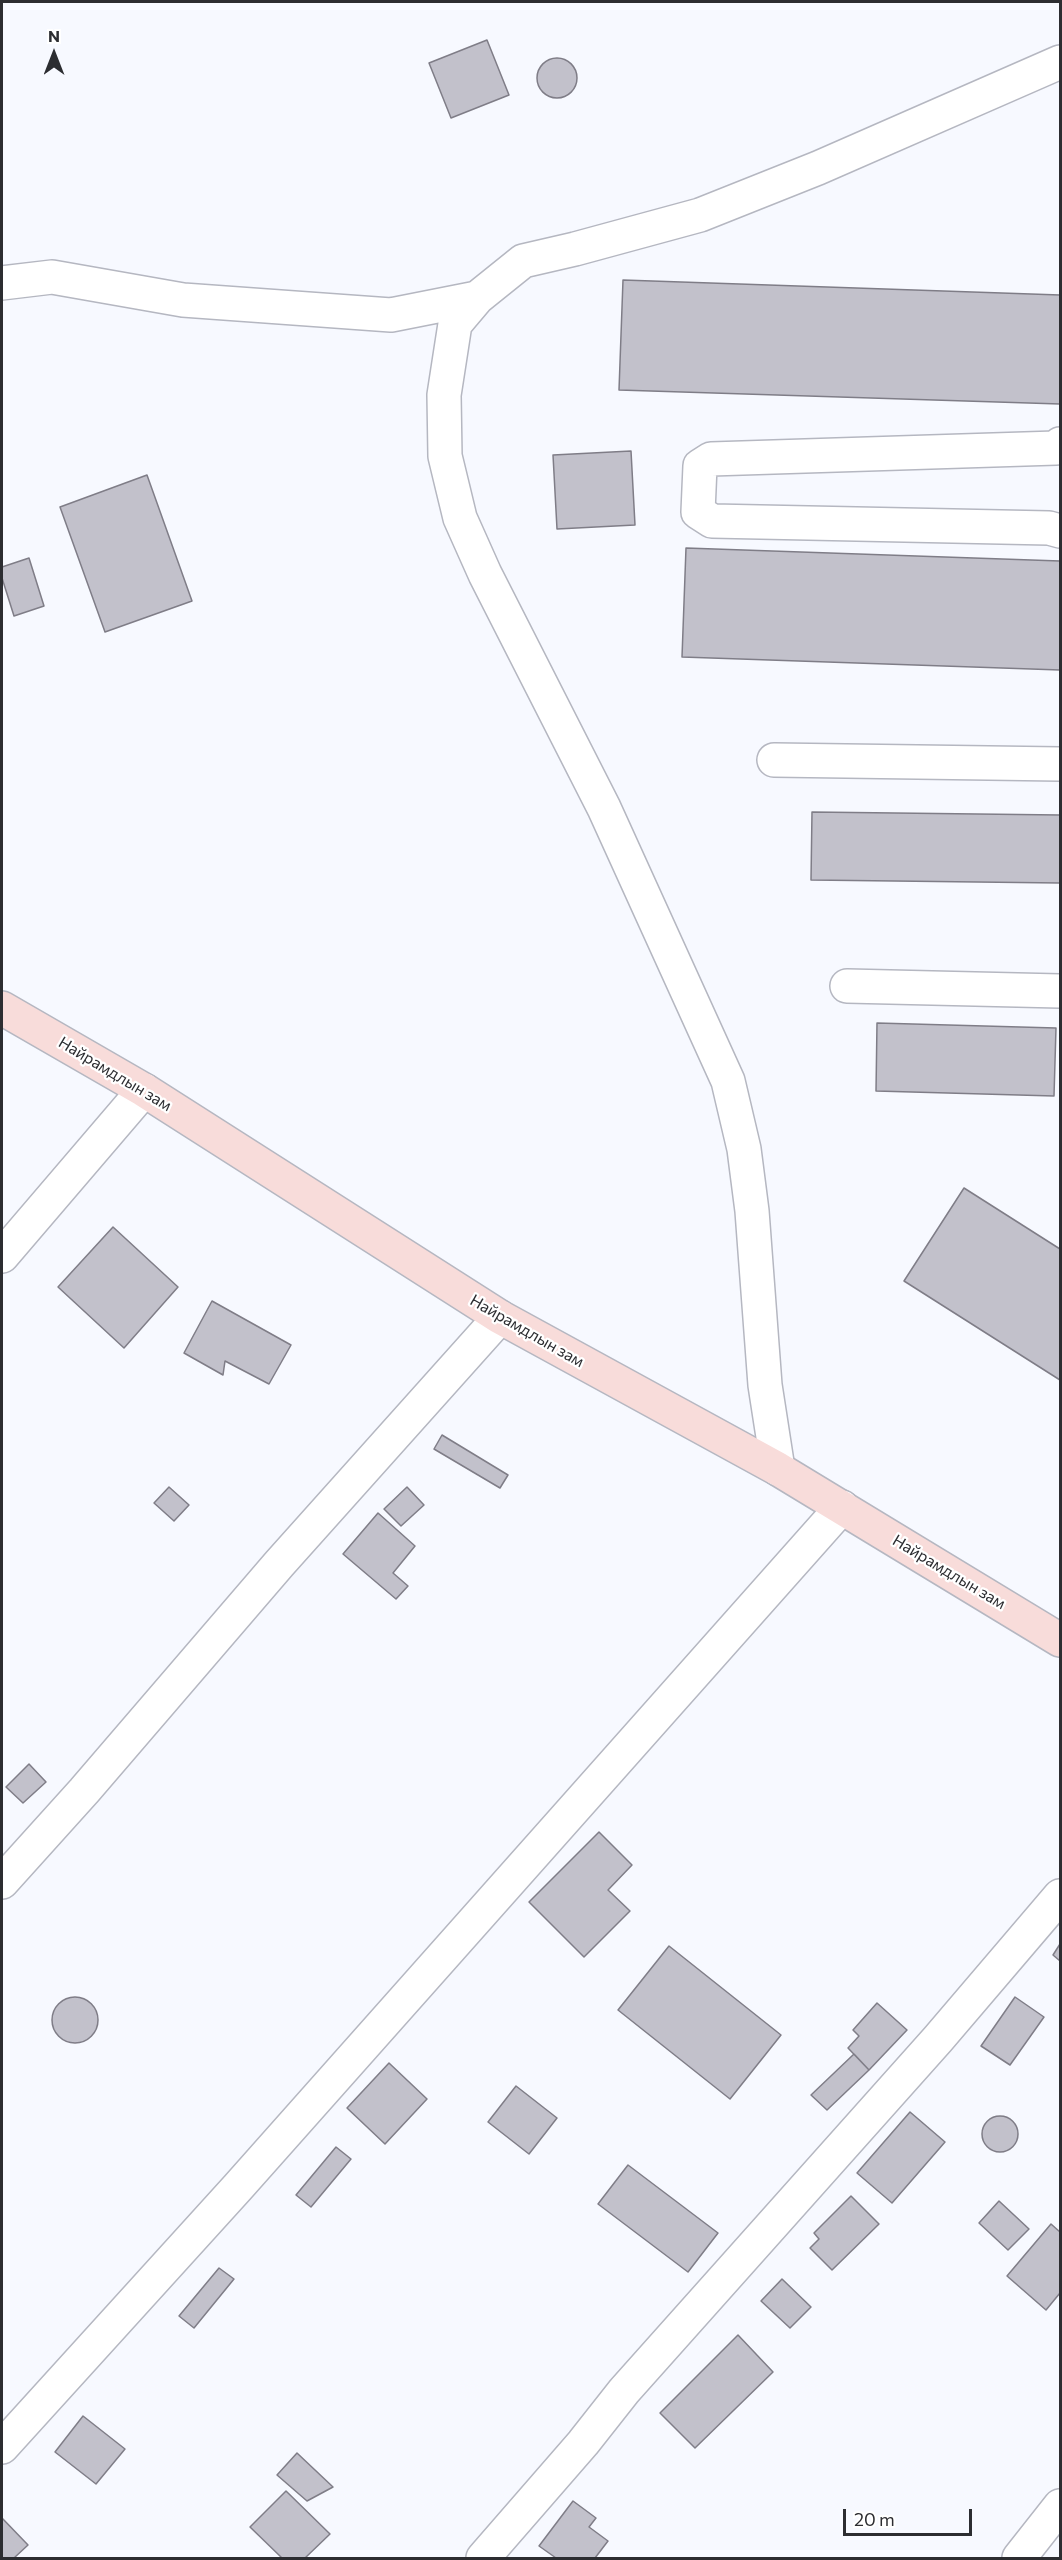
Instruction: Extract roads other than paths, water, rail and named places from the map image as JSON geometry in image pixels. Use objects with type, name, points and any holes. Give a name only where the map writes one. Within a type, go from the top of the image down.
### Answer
[{"type":"main road","name":"Найрамдлын зам","points":[[2,1008],[144,1090],[500,1317],[778,1469],[1060,1640]]},
{"type":"street","points":[[778,1469],[765,1385],[744,1149],[728,1081],[604,808],[485,574],[458,507],[445,456],[444,395],[455,324],[477,298],[523,261],[700,215],[818,168],[1060,62]]},
{"type":"street","points":[[2,283],[52,278],[183,300],[391,315],[477,298]]},
{"type":"street","points":[[1059,448],[711,459],[700,466],[698,512],[712,521],[1049,528],[1060,531]]},
{"type":"street","points":[[774,760],[1060,764]]},
{"type":"street","points":[[847,986],[1060,991]]},
{"type":"street","points":[[2,1256],[144,1090]]},
{"type":"street","points":[[2,1882],[84,1791],[279,1564],[500,1317]]},
{"type":"street","points":[[2,2447],[246,2178],[842,1507]]},
{"type":"street","points":[[483,2559],[583,2443],[624,2391],[938,2039],[1060,1896]]},
{"type":"street","points":[[1019,2559],[1060,2506]]}]
